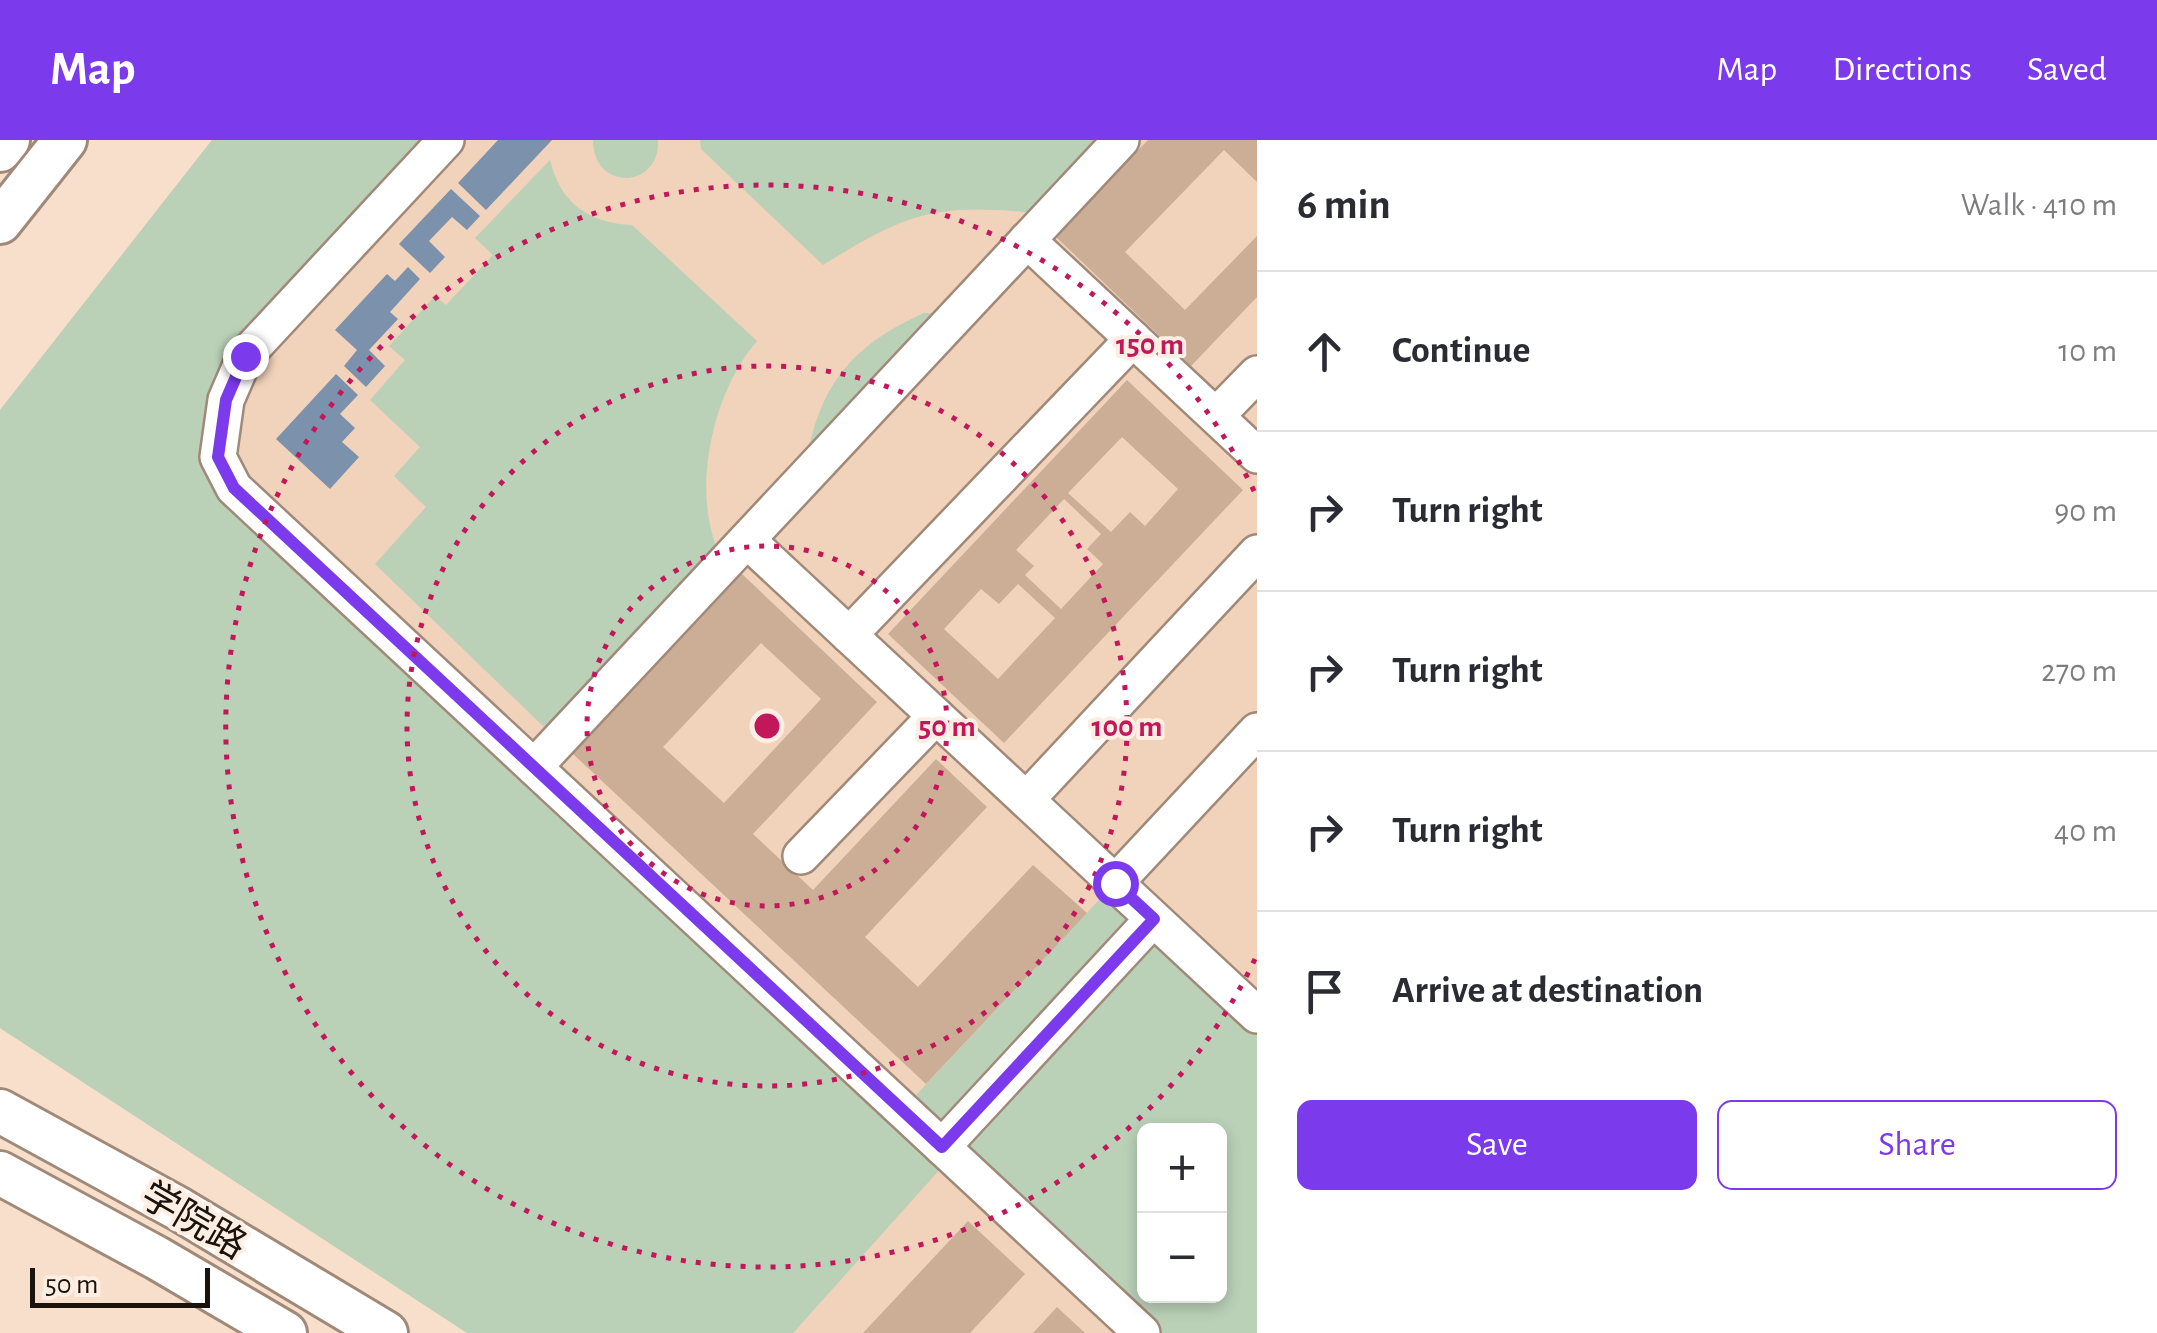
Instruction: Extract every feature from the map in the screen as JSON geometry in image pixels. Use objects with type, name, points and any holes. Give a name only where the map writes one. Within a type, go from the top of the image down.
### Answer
[{"type":"main road","points":[[0,150],[8,140]]},
{"type":"main road","points":[[0,222],[65,140]]},
{"type":"main road","name":"学院路","points":[[0,1111],[179,1210],[386,1333]]},
{"type":"main road","name":"学院路","points":[[0,1173],[285,1333]]},
{"type":"lane","points":[[446,140],[245,356],[226,400],[218,457],[234,488],[1142,1333]]},
{"type":"lane","points":[[534,767],[1121,140]]},
{"type":"lane","points":[[1027,240],[1257,455]]},
{"type":"lane","points":[[849,635],[1133,339]]},
{"type":"lane","points":[[1216,416],[1257,374]]},
{"type":"lane","points":[[747,540],[1257,1016]]},
{"type":"lane","points":[[1026,800],[1257,552]]},
{"type":"lane","points":[[801,856],[936,716]]},
{"type":"lane","points":[[1115,883],[1257,732]]},
{"type":"lane","points":[[942,1147],[1154,919]]},
{"type":"shaded area","points":[[212,140],[1257,140],[1257,1333],[467,1333],[0,1028],[0,410]]},
{"type":"green space","points":[[212,140],[446,140],[245,356],[218,457],[903,1109],[1115,883],[1257,1026],[1257,1333],[1142,1333],[952,1156],[793,1333],[467,1333],[0,1028],[0,410]]},
{"type":"green space","points":[[593,140],[658,140],[649,168],[626,178],[603,169]]},
{"type":"green space","points":[[700,140],[1103,140],[1034,213],[971,210],[923,216],[877,234],[823,265],[701,149]]},
{"type":"green space","points":[[550,160],[561,188],[579,208],[602,220],[632,225],[757,341],[729,386],[711,441],[707,499],[718,551],[547,730],[375,564],[426,507],[394,476],[420,447],[370,400],[405,360],[389,346],[435,296],[446,305],[493,255],[475,238]]},
{"type":"green space","points":[[924,313],[940,313],[808,453],[823,405],[846,367],[880,337]]},
{"type":"water","points":[[498,140],[552,140],[486,210],[458,183]]},
{"type":"water","points":[[451,189],[480,216],[467,230],[452,217],[429,241],[445,257],[430,273],[399,244]]},
{"type":"water","points":[[408,267],[420,279],[390,312],[398,319],[369,350],[385,366],[366,387],[344,366],[357,350],[335,330],[387,274],[395,281]]},
{"type":"water","points":[[336,374],[358,395],[340,414],[355,428],[342,442],[359,457],[330,489],[276,439]]},
{"type":"building","points":[[1148,140],[1257,140],[1257,182],[1224,150],[1125,252],[1185,310],[1257,236],[1257,297],[1191,366],[1055,236]]},
{"type":"building","points":[[1127,380],[1243,490],[1004,743],[888,634]],"holes":[[[1122,437],[1178,489],[1145,526],[1130,512],[1111,532],[1068,493]],[[1064,499],[1101,534],[1087,549],[1103,564],[1061,609],[1025,575],[1034,566],[1016,550]],[[1018,584],[1055,618],[998,679],[944,629],[981,589],[999,604]]]},
{"type":"building","points":[[741,573],[877,702],[753,834],[813,890],[936,759],[987,807],[865,937],[918,987],[1033,865],[1087,913],[926,1084],[572,753]],"holes":[[[761,643],[821,699],[724,803],[663,747]]]},
{"type":"building","points":[[968,1221],[1025,1274],[970,1333],[863,1333]]},
{"type":"building","points":[[1057,1307],[1085,1333],[1033,1333]]},
{"type":"route","points":[[245,356],[226,400],[218,457],[234,488],[942,1147],[1154,919],[1115,883]]}]
